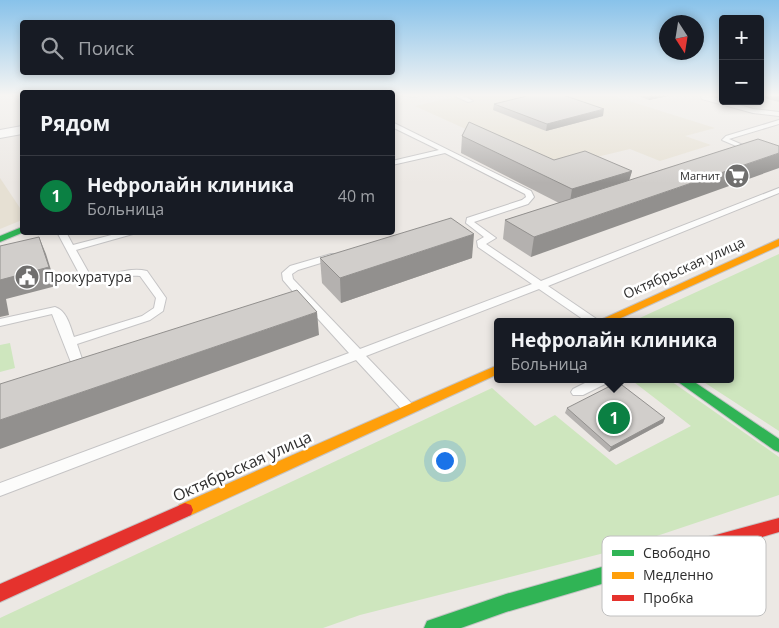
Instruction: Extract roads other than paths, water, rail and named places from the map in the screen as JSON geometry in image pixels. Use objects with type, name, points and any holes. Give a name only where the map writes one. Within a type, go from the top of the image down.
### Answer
[{"type":"street","points":[[0,134],[20,130]]},
{"type":"street","points":[[0,238],[20,231]]},
{"type":"street","name":"Октябрьская улица","points":[[611,318],[779,242]]},
{"type":"street","name":"Октябрьская улица","points":[[0,593],[494,371]]},
{"type":"street","points":[[686,383],[779,446]]},
{"type":"street","points":[[740,536],[779,525]]},
{"type":"street","points":[[434,628],[506,603],[602,576]]},
{"type":"lane","points":[[744,154],[758,152],[725,140],[728,137],[771,124]]},
{"type":"lane","points":[[395,126],[529,194],[530,199],[525,202],[470,220],[470,224],[491,238]]},
{"type":"lane","points":[[395,162],[446,151]]},
{"type":"lane","points":[[0,490],[540,285],[779,190]]},
{"type":"lane","points":[[63,235],[86,278],[101,278],[131,272],[143,273],[161,301],[159,309],[146,318],[70,342]]},
{"type":"lane","points":[[70,248],[124,235]]},
{"type":"lane","points":[[501,235],[480,243],[480,245],[589,318]]},
{"type":"lane","points":[[344,253],[288,272],[286,275],[287,279],[409,409]]},
{"type":"lane","points":[[273,304],[302,295]]},
{"type":"lane","points":[[0,323],[55,310],[60,316],[78,365]]},
{"type":"lane","points":[[578,392],[596,383]]},
{"type":"place","name":"Магнит","points":[[737,176]]},
{"type":"place","name":"Прокуратура","points":[[27,277]]},
{"type":"place","name":"Нефролайн клиника","points":[[614,418]]}]
